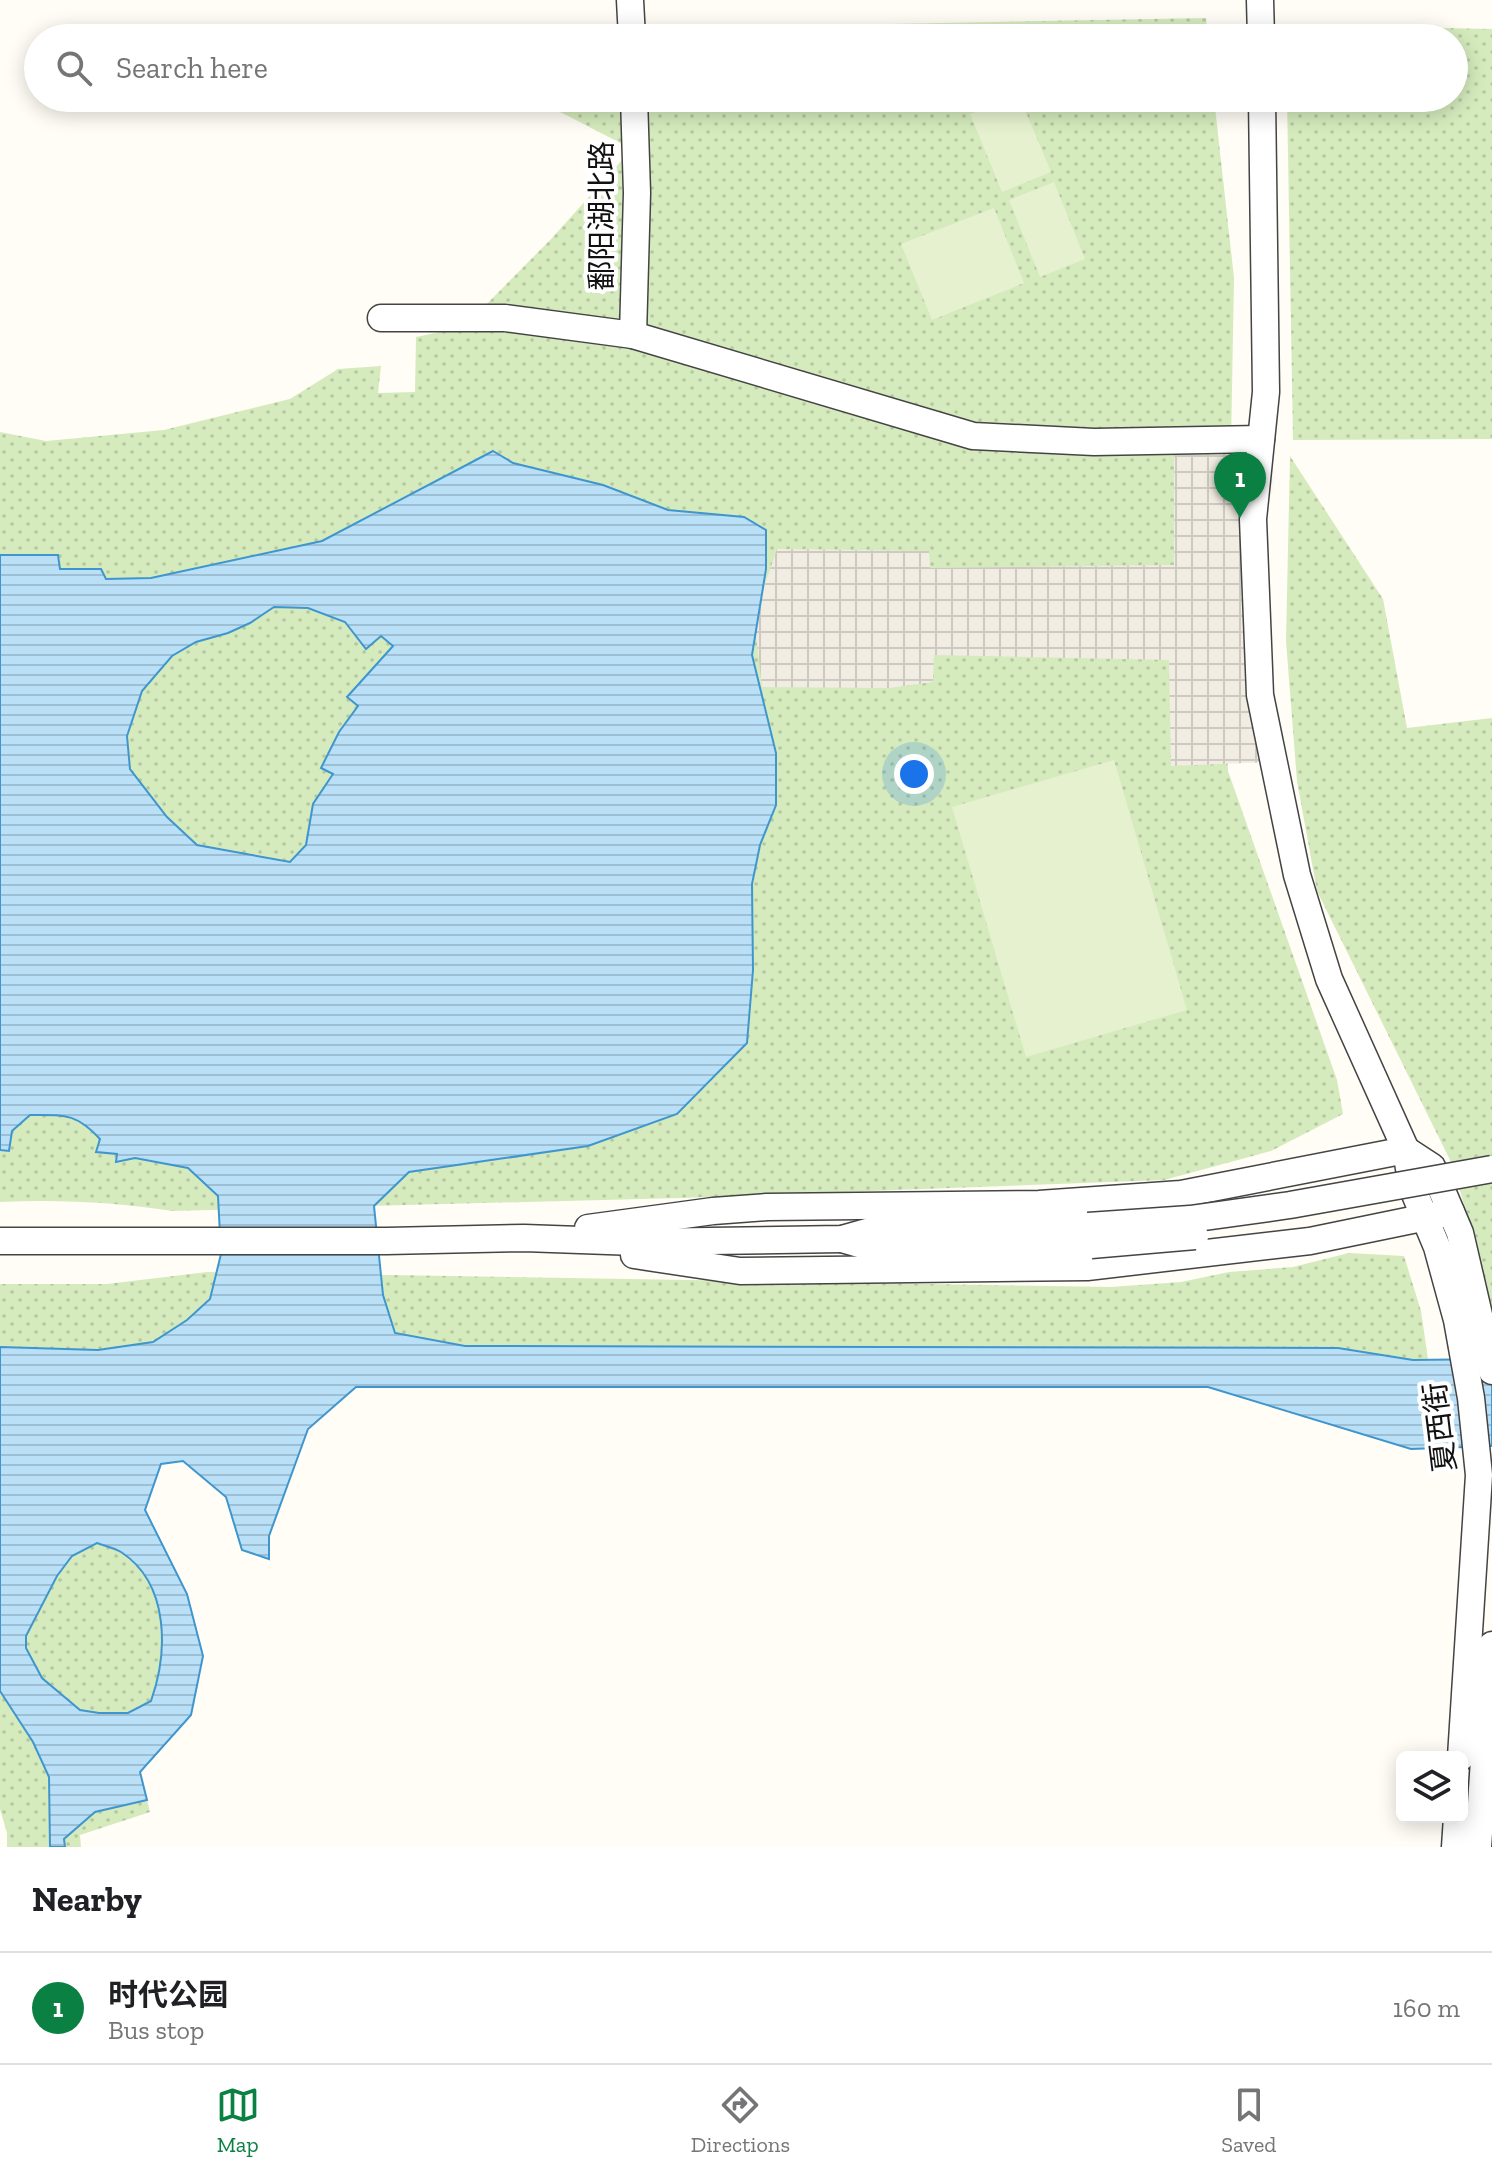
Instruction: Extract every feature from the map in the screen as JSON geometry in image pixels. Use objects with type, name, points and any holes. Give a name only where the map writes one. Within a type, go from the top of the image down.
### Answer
[{"type":"street","points":[[630,0],[631,24]]},
{"type":"street","points":[[1260,0],[1261,24]]},
{"type":"street","name":"鄱阳湖北路","points":[[633,335],[637,193],[634,112]]},
{"type":"street","points":[[524,1238],[713,1211],[767,1207],[1039,1204],[1181,1194],[1406,1150],[1329,979],[1297,875],[1260,695],[1253,519],[1266,392],[1262,112]]},
{"type":"street","points":[[381,318],[505,318],[633,335],[973,436],[1094,442],[1261,439]]},
{"type":"street","name":"夏西街","points":[[1406,1150],[1432,1167],[1460,1233],[1492,1371]]},
{"type":"street","name":"夏西街","points":[[1406,1150],[1412,1187],[1437,1247],[1457,1320],[1471,1398],[1479,1475],[1461,1751]]},
{"type":"street","points":[[1090,1236],[1492,1169]]},
{"type":"street","points":[[0,1241],[524,1238],[636,1242],[842,1239],[874,1230],[1191,1237],[1295,1222],[1492,1185]]},
{"type":"street","points":[[524,1238],[740,1271],[1087,1267],[1310,1241],[1451,1212]]},
{"type":"street","points":[[1478,1847],[1492,1645]]},
{"type":"street","points":[[1455,1847],[1457,1823]]},
{"type":"green space","points":[[1206,18],[1207,24],[889,24]]},
{"type":"green space","points":[[1468,29],[1492,29],[1492,439],[1293,440],[1287,112],[1468,112]]},
{"type":"green space","points":[[560,112],[1216,112],[1234,278],[1226,720],[1228,771],[1337,1080],[1343,1114],[1271,1151],[1164,1180],[680,1198],[173,1211],[87,1202],[0,1202],[0,432],[46,441],[164,430],[290,399],[338,369],[381,366],[378,393],[415,392],[416,337],[464,327],[552,238],[632,149]]},
{"type":"green space","points":[[1026,112],[1051,172],[1002,192],[970,114]]},
{"type":"green space","points":[[1054,182],[1085,259],[1040,277],[1009,200]]},
{"type":"green space","points":[[994,208],[1024,283],[932,320],[901,244]]},
{"type":"green space","points":[[1290,456],[1383,599],[1407,728],[1492,718],[1492,1316],[1453,1166],[1317,891],[1297,781],[1286,641]]},
{"type":"green space","points":[[1114,760],[1187,1010],[1026,1057],[952,807]]},
{"type":"green space","points":[[1349,1253],[1404,1256],[1421,1311],[1441,1449],[1411,1449],[1208,1387],[356,1387],[308,1429],[269,1536],[242,1550],[226,1497],[183,1461],[161,1464],[145,1510],[187,1594],[203,1656],[191,1715],[140,1772],[150,1812],[80,1835],[81,1847],[7,1847],[7,1833],[0,1809],[0,1284],[107,1284],[207,1272],[1110,1287],[1181,1282],[1229,1272],[1293,1267]]},
{"type":"shaded area","points":[[1261,439],[1274,762],[1171,766],[1169,660],[934,655],[933,682],[889,688],[762,687],[754,617],[777,549],[929,551],[930,568],[1174,565],[1174,440]]},
{"type":"water","points":[[493,451],[513,463],[603,485],[668,510],[744,517],[766,530],[766,569],[752,655],[776,753],[776,805],[760,845],[752,884],[753,970],[747,1043],[677,1114],[588,1146],[409,1172],[374,1206],[383,1295],[395,1333],[465,1346],[1338,1348],[1413,1360],[1492,1359],[1492,1446],[1411,1449],[1208,1387],[356,1387],[308,1429],[269,1536],[269,1559],[242,1550],[226,1497],[183,1461],[161,1464],[145,1510],[187,1594],[203,1656],[191,1715],[140,1772],[147,1800],[95,1812],[64,1839],[65,1847],[50,1847],[49,1777],[33,1742],[0,1691],[0,1347],[98,1350],[153,1342],[187,1320],[210,1299],[221,1254],[218,1196],[188,1168],[135,1158],[116,1162],[117,1154],[96,1152],[100,1139],[84,1124],[61,1116],[30,1115],[12,1131],[9,1151],[0,1150],[0,555],[58,555],[60,569],[101,569],[106,579],[151,578],[322,541]],"holes":[[[274,607],[308,608],[345,622],[366,649],[381,636],[393,646],[347,697],[358,706],[339,732],[321,768],[333,774],[313,804],[306,845],[290,862],[197,845],[167,817],[130,769],[127,736],[142,691],[172,656],[196,642],[250,623]],[[97,1543],[121,1552],[137,1566],[149,1582],[161,1620],[160,1662],[151,1701],[128,1713],[80,1710],[42,1678],[26,1648],[26,1636],[57,1576],[72,1556]]]},
{"type":"place","name":"时代公园","points":[[1240,518]]}]
